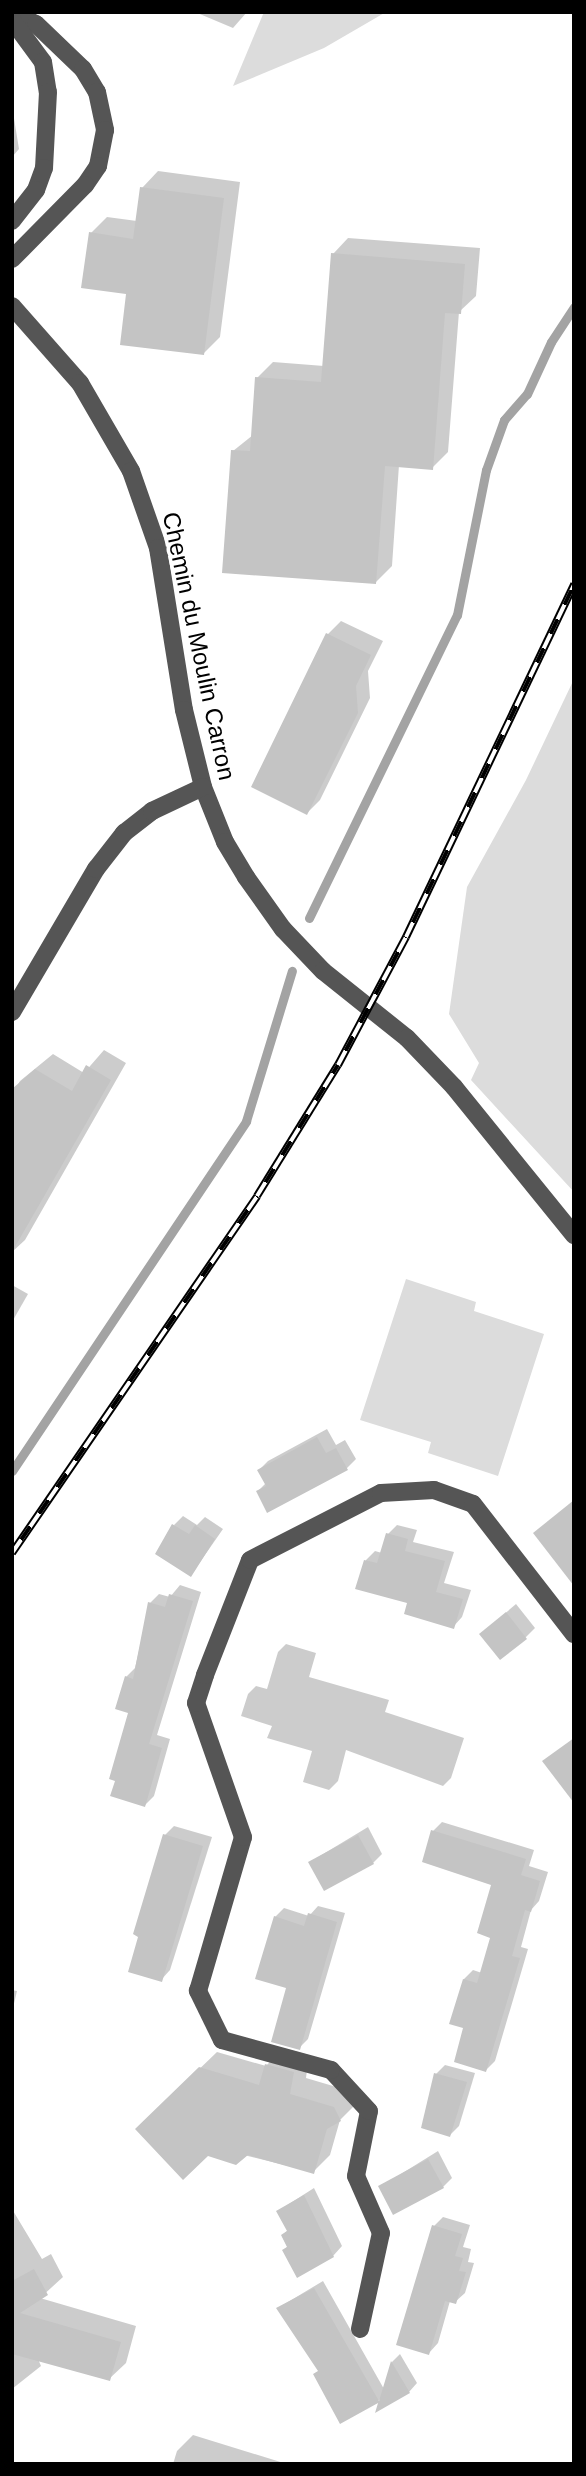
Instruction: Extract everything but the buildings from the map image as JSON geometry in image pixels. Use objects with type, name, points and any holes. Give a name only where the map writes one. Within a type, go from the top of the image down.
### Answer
[{"type":"street","points":[[12,12],[36,24],[83,69],[97,92],[105,130],[98,166],[85,185],[12,259]]},
{"type":"street","points":[[12,20],[43,62],[48,92],[44,168],[36,190],[12,221]]},
{"type":"street","name":"Chemin du Moulin Carron","points":[[12,306],[80,383],[131,471],[158,548],[184,709],[203,787],[225,842],[284,929],[323,971],[407,1038],[454,1087],[574,1235]]},
{"type":"street","points":[[12,1012],[96,869],[124,833],[152,811],[203,787]]},
{"type":"street","points":[[360,2329],[381,2233],[356,2176],[369,2111],[331,2070],[222,2040],[198,1991],[243,1837],[196,1703],[250,1560],[382,1493],[434,1490],[473,1504],[574,1634]]},
{"type":"shaded area","points":[[264,12],[386,12],[324,48],[233,86]]},
{"type":"shaded area","points":[[574,679],[574,1192],[471,1080],[479,1063],[449,1014],[467,887],[526,780]]},
{"type":"shaded area","points":[[406,1279],[476,1302],[474,1311],[544,1334],[498,1476],[428,1453],[431,1442],[360,1420]]},
{"type":"waterway","points":[[309,918],[457,615],[486,470],[504,420],[527,394],[551,342],[574,307]]},
{"type":"waterway","points":[[12,1471],[246,1121],[292,971]]},
{"type":"railway","points":[[12,1553],[257,1196],[338,1065],[406,937],[574,584]]}]
